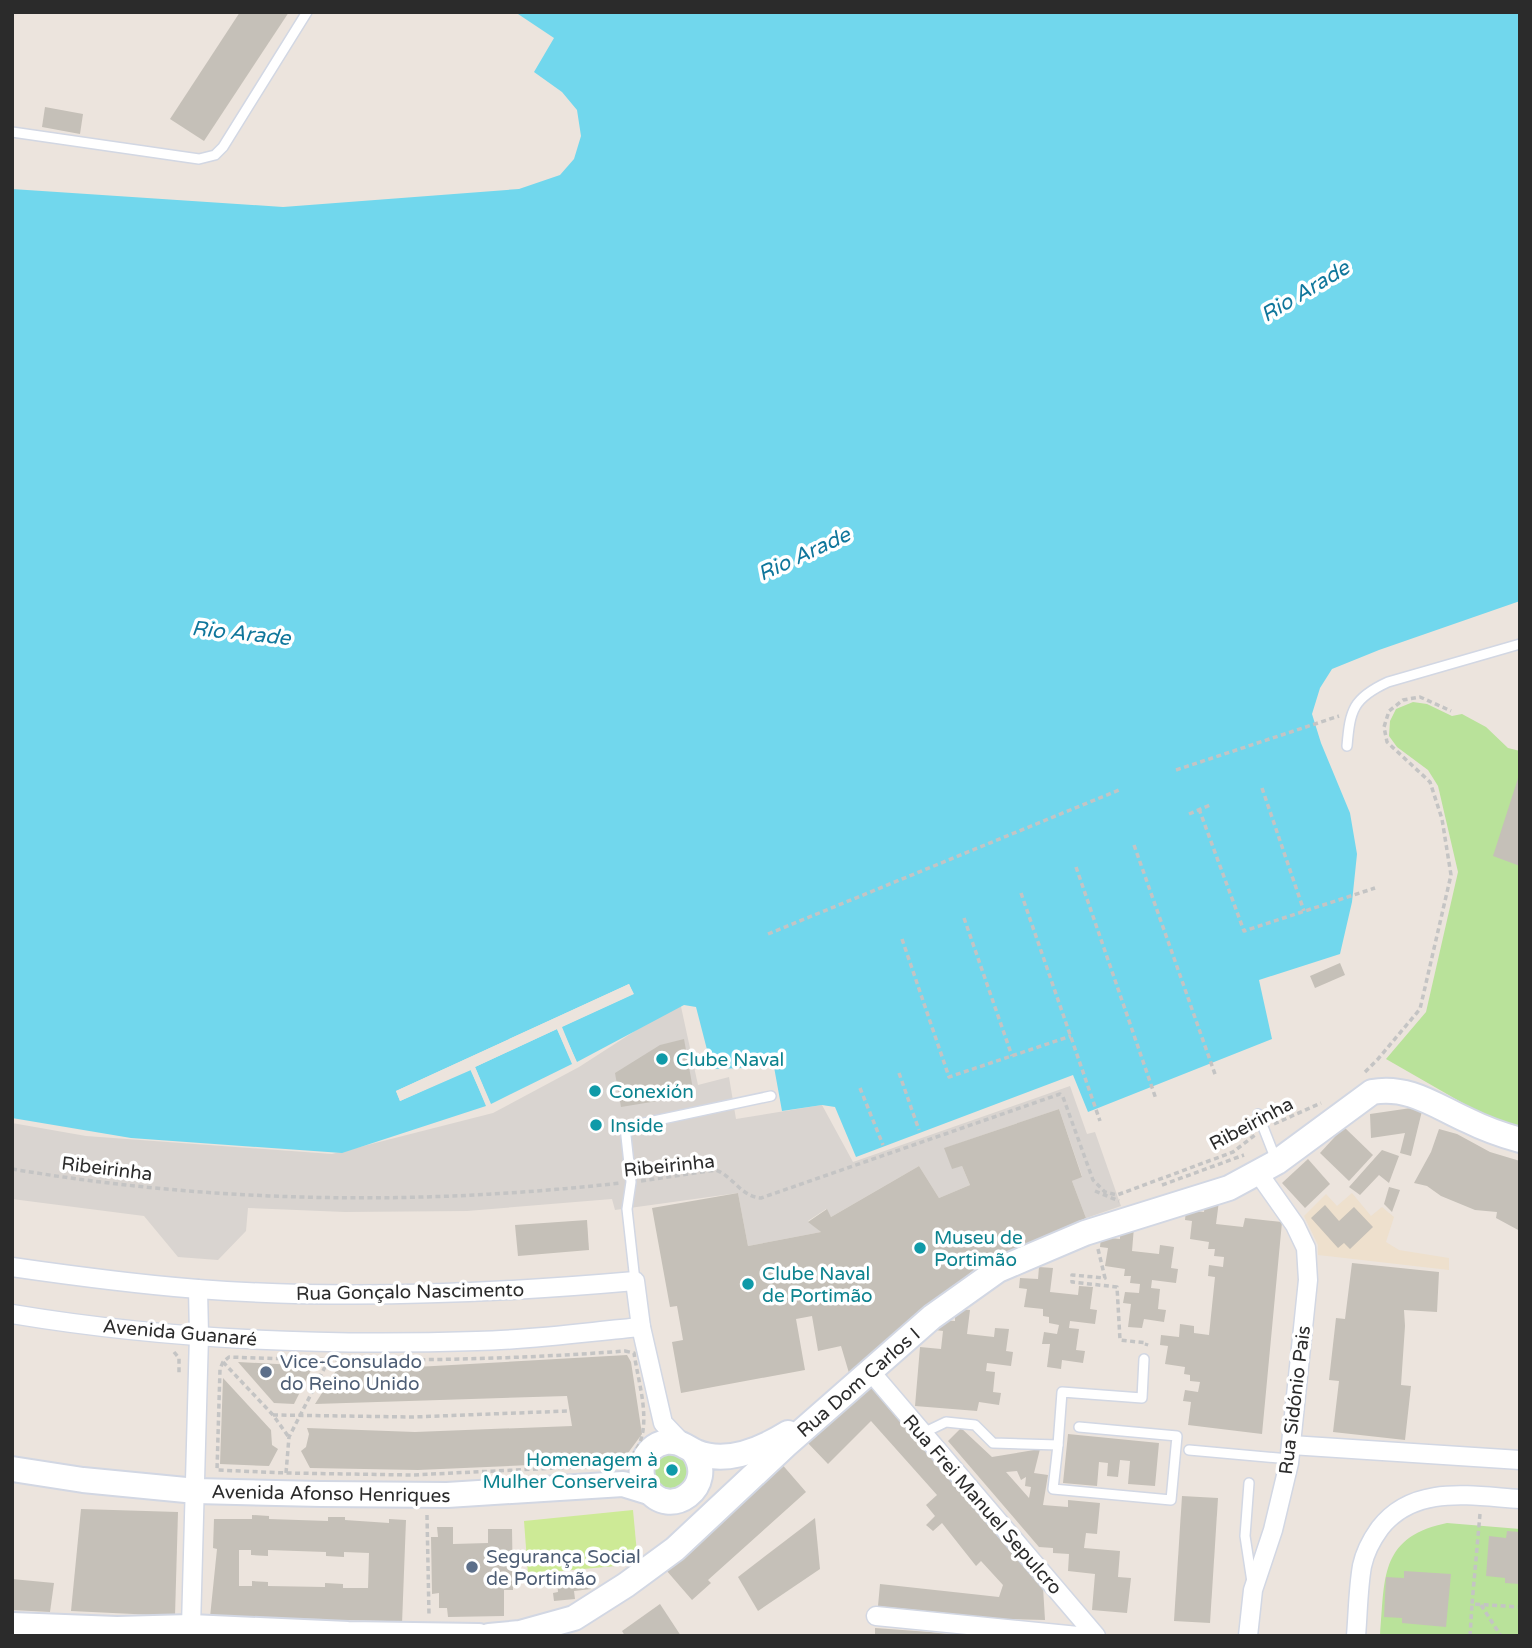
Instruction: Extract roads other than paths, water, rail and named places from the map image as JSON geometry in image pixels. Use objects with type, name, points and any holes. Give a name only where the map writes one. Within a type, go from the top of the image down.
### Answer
[{"type":"street","name":"Rua Dom Carlos I","points":[[489,1636],[520,1633],[574,1618],[626,1585],[675,1549],[786,1445],[932,1317],[998,1270],[1094,1230],[1229,1188],[1268,1159],[1372,1092],[1388,1089],[1433,1103],[1485,1128],[1520,1140]]},
{"type":"street","name":"Rua Sidónio Pais","points":[[1248,1636],[1253,1590],[1273,1530],[1290,1452],[1308,1280],[1306,1248],[1268,1159]]},
{"type":"street","name":"Rua Gonçalo Nascimento","points":[[12,1267],[198,1289],[401,1295],[526,1291],[635,1281]]},
{"type":"street","points":[[635,1281],[641,1327],[663,1423],[699,1462],[689,1514],[675,1549]]},
{"type":"street","points":[[191,1627],[200,1335],[198,1289]]},
{"type":"street","name":"Avenida Guanaré","points":[[12,1314],[200,1335],[356,1343],[480,1341],[641,1327]]},
{"type":"street","name":"Rua Frei Manuel Sepulcro","points":[[870,1371],[1096,1636]]},
{"type":"street","points":[[786,1445],[738,1475],[694,1488],[678,1501],[666,1501],[649,1492],[642,1475],[645,1457],[653,1448],[664,1442],[688,1447],[709,1456],[724,1457],[772,1443],[828,1409]]},
{"type":"street","points":[[1290,1452],[1520,1460]]},
{"type":"street","name":"Avenida Afonso Henriques","points":[[12,1469],[83,1480],[196,1491],[447,1495],[623,1484],[649,1492]]},
{"type":"street","points":[[1356,1636],[1362,1564],[1372,1539],[1387,1520],[1407,1504],[1432,1496],[1520,1499]]},
{"type":"street","points":[[876,1616],[1078,1636]]},
{"type":"street","points":[[12,1625],[117,1629],[191,1627],[347,1635],[479,1636]]},
{"type":"lane","points":[[12,132],[199,159],[215,155],[223,147],[307,12]]},
{"type":"lane","points":[[1347,746],[1351,712],[1370,691],[1388,682],[1520,644]]},
{"type":"lane","points":[[635,1281],[627,1209],[631,1182],[625,1126],[771,1096]]},
{"type":"lane","points":[[1258,1114],[1264,1129],[1268,1159]]},
{"type":"lane","points":[[1079,1427],[1177,1436],[1171,1500],[1053,1489],[1062,1392],[1142,1398],[1144,1359]]},
{"type":"lane","points":[[923,1433],[946,1422],[975,1424],[993,1443],[1058,1446]]},
{"type":"lane","points":[[1189,1450],[1290,1452]]},
{"type":"lane","points":[[1249,1483],[1245,1536],[1253,1590]]},
{"type":"water","name":"Rio Arade","points":[[515,12],[1520,12],[1520,601],[1332,669],[1320,688],[1312,714],[1350,813],[1357,854],[1352,902],[1340,954],[1259,980],[1272,1039],[1088,1112],[1073,1075],[856,1157],[835,1107],[822,1105],[782,1111],[774,1067],[712,1069],[696,1007],[684,1005],[577,1062],[561,1027],[633,994],[629,984],[396,1091],[400,1101],[471,1070],[486,1106],[342,1153],[131,1138],[12,1118],[12,189],[283,207],[519,189],[560,175],[574,159],[581,136],[577,110],[562,92],[534,72],[554,38]]},
{"type":"water","points":[[557,1029],[572,1064],[491,1104],[475,1067]]},
{"type":"place","name":"Clube Naval","points":[[662,1059]]},
{"type":"place","name":"Conexión","points":[[595,1091]]},
{"type":"place","name":"Inside","points":[[596,1125]]},
{"type":"place","name":"Museu de Portimão","points":[[920,1248]]},
{"type":"place","name":"Clube Naval de Portimão","points":[[748,1284]]},
{"type":"place","name":"Vice-Consulado do Reino Unido","points":[[266,1372]]},
{"type":"place","name":"Homenagem à Mulher Conserveira","points":[[672,1470]]},
{"type":"place","name":"Segurança Social de Portimão","points":[[472,1567]]}]
